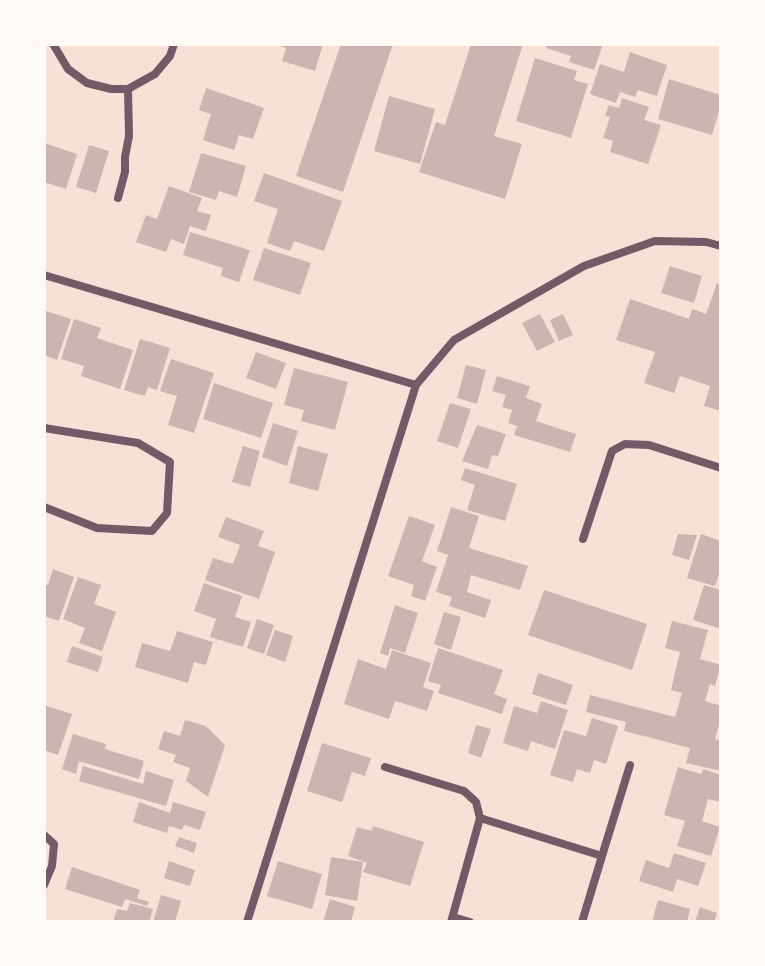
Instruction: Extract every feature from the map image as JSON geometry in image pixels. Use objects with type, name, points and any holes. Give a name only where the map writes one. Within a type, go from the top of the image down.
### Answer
[{"type":"street","points":[[53,44],[68,69],[87,83],[111,89],[128,89],[155,74],[170,56],[174,44]]},
{"type":"street","points":[[118,198],[129,136],[128,89]]},
{"type":"street","points":[[247,922],[416,385],[454,340],[584,266],[655,241],[706,242],[721,246]]},
{"type":"street","points":[[44,275],[416,385]]},
{"type":"street","points":[[44,428],[138,443],[170,462],[167,513],[152,531],[97,528],[44,507]]},
{"type":"street","points":[[583,539],[612,451],[625,444],[649,445],[721,468]]},
{"type":"street","points":[[582,922],[630,765]]},
{"type":"street","points":[[385,767],[464,791],[476,802],[480,818],[452,919],[470,922]]},
{"type":"street","points":[[480,818],[602,856]]},
{"type":"street","points":[[44,835],[54,844],[52,866],[44,885]]},
{"type":"building","points":[[323,44],[315,71],[282,61],[286,48],[276,45]]},
{"type":"building","points":[[341,44],[393,44],[343,192],[296,176]]},
{"type":"building","points":[[471,44],[523,44],[494,136],[522,144],[505,199],[419,172],[436,122],[445,125]]},
{"type":"building","points":[[547,44],[603,44],[594,70],[569,62],[571,56],[546,48]]},
{"type":"building","points":[[630,52],[667,65],[657,96],[638,90],[635,97],[620,92],[616,103],[590,94],[600,64],[624,72]]},
{"type":"building","points":[[535,58],[577,71],[574,80],[588,84],[571,138],[516,121]]},
{"type":"building","points":[[669,79],[721,95],[712,135],[658,119]]},
{"type":"building","points":[[206,88],[264,108],[253,139],[239,135],[234,150],[203,140],[211,114],[199,110]]},
{"type":"building","points":[[389,96],[435,109],[420,164],[374,151]]},
{"type":"building","points":[[622,98],[649,107],[644,120],[661,125],[648,164],[610,152],[613,141],[603,138],[610,117],[605,116],[609,105],[619,108]]},
{"type":"building","points":[[44,143],[77,154],[66,189],[44,182]]},
{"type":"building","points":[[89,145],[109,151],[96,193],[76,187]]},
{"type":"building","points":[[201,153],[246,166],[237,197],[219,191],[216,200],[189,192]]},
{"type":"building","points":[[264,173],[342,201],[324,251],[294,241],[290,251],[267,243],[278,209],[254,201]]},
{"type":"building","points":[[169,186],[202,198],[197,211],[211,215],[206,231],[190,226],[184,244],[171,239],[166,252],[136,242],[146,215],[157,219]]},
{"type":"building","points":[[190,232],[250,250],[239,282],[221,276],[223,268],[183,255]]},
{"type":"building","points":[[264,248],[311,263],[300,295],[253,280]]},
{"type":"building","points":[[670,266],[702,276],[694,303],[661,293]]},
{"type":"building","points":[[717,283],[721,285],[721,411],[704,406],[710,386],[680,376],[674,393],[644,383],[655,352],[616,340],[630,299],[689,319],[692,309],[706,314]]},
{"type":"building","points":[[46,311],[71,319],[57,360],[44,355]]},
{"type":"building","points":[[540,314],[555,342],[537,351],[522,323]]},
{"type":"building","points":[[563,314],[573,335],[559,341],[550,320]]},
{"type":"building","points":[[74,319],[101,328],[97,338],[133,350],[120,389],[81,376],[84,366],[61,359]]},
{"type":"building","points":[[140,339],[170,348],[157,390],[148,387],[145,396],[124,390]]},
{"type":"building","points":[[256,352],[286,363],[276,389],[246,378]]},
{"type":"building","points":[[171,359],[214,373],[194,433],[168,425],[177,396],[160,391]]},
{"type":"building","points":[[466,365],[486,370],[477,404],[457,398]]},
{"type":"building","points":[[294,368],[348,382],[335,430],[301,421],[304,410],[284,405]]},
{"type":"building","points":[[497,376],[530,386],[526,398],[542,404],[536,421],[576,434],[570,452],[514,435],[517,426],[508,423],[512,410],[502,407],[506,395],[492,391]]},
{"type":"building","points":[[214,383],[273,403],[261,438],[203,419]]},
{"type":"building","points":[[450,403],[471,409],[458,448],[437,441]]},
{"type":"building","points":[[273,423],[298,431],[287,466],[262,457]]},
{"type":"building","points":[[477,425],[506,434],[498,456],[492,455],[488,469],[462,461]]},
{"type":"building","points":[[243,446],[260,451],[250,487],[232,482]]},
{"type":"building","points":[[298,446],[328,454],[318,491],[289,483]]},
{"type":"building","points":[[465,468],[517,484],[505,521],[467,510],[475,485],[461,480]]},
{"type":"building","points":[[451,507],[479,516],[469,548],[528,566],[520,590],[471,575],[467,592],[491,600],[485,618],[449,606],[452,597],[436,592],[448,555],[437,551]]},
{"type":"building","points":[[409,516],[435,525],[422,561],[437,567],[425,601],[411,596],[414,585],[388,576]]},
{"type":"building","points":[[226,517],[264,531],[258,546],[275,552],[259,599],[205,580],[213,558],[233,564],[240,545],[218,537]]},
{"type":"building","points":[[678,534],[697,535],[689,560],[672,555]]},
{"type":"building","points":[[701,534],[721,541],[721,569],[715,586],[687,578]]},
{"type":"building","points":[[53,569],[74,577],[59,621],[44,616],[44,584],[48,585]]},
{"type":"building","points":[[78,577],[101,585],[94,604],[116,612],[102,651],[79,643],[85,628],[63,619]]},
{"type":"building","points":[[204,583],[242,596],[235,617],[251,622],[243,647],[210,637],[216,619],[194,611]]},
{"type":"building","points":[[704,585],[721,590],[721,629],[693,620]]},
{"type":"building","points":[[544,590],[647,624],[632,670],[528,635]]},
{"type":"building","points":[[395,605],[418,613],[405,653],[390,648],[388,656],[380,653]]},
{"type":"building","points":[[444,612],[461,617],[451,650],[434,644]]},
{"type":"building","points":[[257,619],[274,625],[264,654],[247,648]]},
{"type":"building","points":[[672,621],[708,630],[700,659],[721,665],[715,686],[710,684],[705,701],[721,706],[715,739],[721,741],[721,771],[686,763],[690,748],[624,731],[626,722],[586,712],[590,695],[675,717],[682,693],[671,690],[680,652],[665,648]]},
{"type":"building","points":[[275,630],[293,636],[285,662],[266,655]]},
{"type":"building","points":[[177,631],[213,642],[206,665],[194,662],[188,683],[135,667],[142,643],[170,651]]},
{"type":"building","points":[[72,646],[103,657],[98,672],[67,662]]},
{"type":"building","points":[[438,648],[503,670],[494,694],[507,699],[502,714],[438,693],[441,685],[428,681]]},
{"type":"building","points":[[392,650],[431,663],[423,687],[434,691],[427,711],[395,701],[389,719],[344,704],[358,659],[386,669]]},
{"type":"building","points":[[538,673],[573,685],[566,705],[532,694]]},
{"type":"building","points":[[541,701],[568,710],[555,749],[531,741],[528,751],[503,743],[514,706],[537,713]]},
{"type":"building","points":[[44,705],[72,714],[58,755],[44,750]]},
{"type":"building","points":[[592,718],[618,726],[606,764],[594,760],[590,773],[577,769],[573,782],[550,775],[564,730],[586,736]]},
{"type":"building","points":[[185,720],[206,726],[225,745],[208,797],[186,781],[190,768],[173,762],[176,755],[158,749],[164,731],[180,736]]},
{"type":"building","points":[[476,725],[491,729],[481,758],[468,753]]},
{"type":"building","points":[[73,734],[106,744],[105,749],[144,761],[139,779],[79,761],[76,774],[62,769]]},
{"type":"building","points":[[322,743],[371,758],[365,776],[352,772],[342,802],[307,791]]},
{"type":"building","points":[[83,766],[143,784],[146,771],[174,780],[166,806],[79,781]]},
{"type":"building","points":[[678,767],[701,774],[703,769],[721,775],[721,802],[708,799],[702,821],[720,827],[711,856],[677,846],[685,821],[664,815]]},
{"type":"building","points":[[139,802],[170,813],[173,802],[206,812],[200,830],[184,825],[182,830],[169,826],[167,833],[133,822]]},
{"type":"building","points":[[373,826],[424,842],[410,886],[363,872],[367,863],[348,856],[357,827],[372,831]]},
{"type":"building","points":[[179,837],[197,843],[194,853],[175,846]]},
{"type":"building","points":[[674,853],[706,863],[698,886],[677,879],[673,892],[639,881],[646,860],[669,868]]},
{"type":"building","points":[[331,857],[363,862],[357,901],[325,895]]},
{"type":"building","points":[[169,861],[195,870],[190,886],[164,878]]},
{"type":"building","points":[[278,861],[322,874],[312,909],[267,896]]},
{"type":"building","points":[[72,867],[140,890],[137,898],[149,902],[147,906],[125,899],[122,907],[65,889]]},
{"type":"building","points":[[161,895],[181,901],[175,922],[153,922]]},
{"type":"building","points":[[330,899],[355,907],[351,922],[323,922]]},
{"type":"building","points":[[658,900],[690,909],[687,922],[652,922]]},
{"type":"building","points":[[130,903],[153,909],[149,922],[113,922],[117,909],[127,911]]},
{"type":"building","points":[[700,907],[717,913],[714,922],[695,922]]}]
